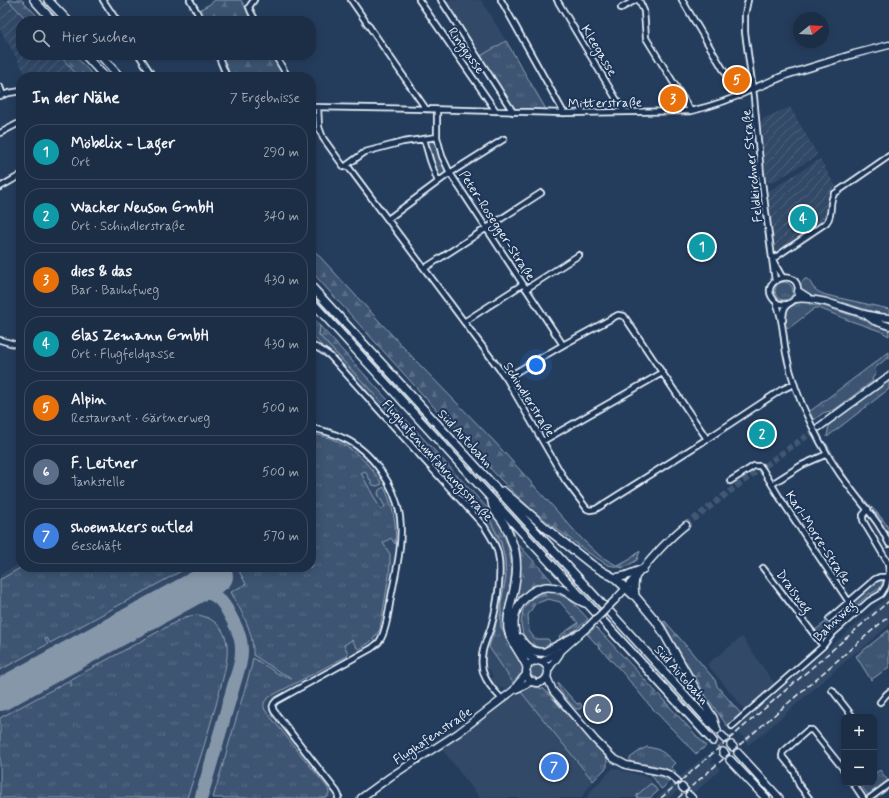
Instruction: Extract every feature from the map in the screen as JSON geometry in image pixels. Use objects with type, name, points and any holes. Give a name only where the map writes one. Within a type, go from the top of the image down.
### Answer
[{"type":"highway","points":[[34,0],[48,16]]},
{"type":"highway","points":[[48,0],[63,16]]},
{"type":"highway","points":[[90,60],[100,72]]},
{"type":"highway","points":[[105,60],[115,72]]},
{"type":"highway","name":"Süd Autobahn","points":[[316,291],[603,605]]},
{"type":"highway","name":"Süd Autobahn","points":[[316,306],[595,612]]},
{"type":"highway","points":[[486,478],[553,534],[602,572],[615,578],[635,596],[656,621],[663,632],[727,741]]},
{"type":"highway","points":[[491,498],[493,508],[503,522],[515,551],[517,565],[516,582],[507,620],[508,630],[515,648],[526,662],[527,670]]},
{"type":"highway","points":[[615,578],[643,569]]},
{"type":"highway","points":[[635,596],[634,586],[636,578]]},
{"type":"highway","points":[[538,661],[529,657],[518,643],[514,630],[514,622],[516,610],[519,604],[529,594],[538,589],[547,587],[560,589],[570,594],[577,600],[587,604]]},
{"type":"highway","name":"Süd Autobahn","points":[[610,612],[779,798]]},
{"type":"highway","name":"Süd Autobahn","points":[[602,620],[766,798]]},
{"type":"highway","points":[[514,630],[522,642],[532,651],[540,653],[545,652],[579,634]]},
{"type":"main road","name":"Mitterstraße","points":[[753,89],[786,74],[889,45]]},
{"type":"main road","points":[[798,291],[810,298],[887,319]]},
{"type":"main road","points":[[796,299],[810,298]]},
{"type":"main road","points":[[863,313],[874,320],[889,326]]},
{"type":"main road","points":[[880,382],[889,371]]},
{"type":"main road","points":[[819,427],[889,376]]},
{"type":"main road","name":"Flughafenstraße","points":[[540,682],[544,680],[550,665],[561,651],[589,626],[626,589],[662,547],[686,525]]},
{"type":"main road","name":"Flughafenstraße","points":[[514,690],[524,677],[530,664],[546,660],[557,652],[561,651]]},
{"type":"main road","points":[[538,661],[547,666],[548,681],[553,691],[595,740],[613,758],[626,765],[663,772],[670,775],[677,781]]},
{"type":"main road","points":[[527,670],[530,679],[540,682],[553,691]]},
{"type":"main road","name":"Flughafenstraße","points":[[361,798],[447,740],[514,690],[533,681]]},
{"type":"street","points":[[103,0],[114,16]]},
{"type":"street","points":[[190,0],[199,16]]},
{"type":"street","points":[[253,16],[249,7],[254,0]]},
{"type":"street","points":[[351,0],[426,109]]},
{"type":"street","name":"Ringgasse","points":[[419,0],[496,111]]},
{"type":"street","points":[[441,0],[513,112]]},
{"type":"street","points":[[501,0],[564,113]]},
{"type":"street","name":"Kleegasse","points":[[557,0],[624,112]]},
{"type":"street","points":[[621,8],[638,0],[644,11],[646,38],[691,111]]},
{"type":"street","points":[[682,0],[739,96]]},
{"type":"street","name":"Feldkirchner Straße","points":[[748,0],[745,14],[745,32],[775,281]]},
{"type":"street","points":[[142,60],[150,72]]},
{"type":"street","points":[[220,60],[225,72]]},
{"type":"street","points":[[278,60],[285,72]]},
{"type":"street","points":[[0,86],[2,95],[16,92]]},
{"type":"street","name":"Mitterstraße","points":[[318,107],[564,113],[691,111],[739,96],[753,89]]},
{"type":"street","name":"Schindlerstraße","points":[[318,107],[319,127],[323,138],[344,167],[347,165],[506,378],[565,480],[587,509],[596,509],[781,390],[794,384]]},
{"type":"street","name":"Peter-Rosegger-Straße","points":[[437,110],[437,137],[442,156],[450,173],[562,345]]},
{"type":"street","points":[[0,134],[16,125]]},
{"type":"street","points":[[347,165],[365,152],[403,142],[437,137]]},
{"type":"street","points":[[424,139],[438,182]]},
{"type":"street","points":[[388,219],[450,173],[504,140]]},
{"type":"street","points":[[773,259],[826,223],[830,218],[832,198],[834,194],[889,156]]},
{"type":"street","points":[[0,187],[16,178]]},
{"type":"street","points":[[425,268],[541,193]]},
{"type":"street","points":[[526,289],[579,255]]},
{"type":"street","name":"Feldkirchner Straße","points":[[773,259],[783,277]]},
{"type":"street","points":[[776,302],[788,304],[796,299],[798,291],[797,285],[793,280],[790,278],[779,278],[775,281],[770,290],[772,298],[778,307],[794,384],[805,411],[827,454],[843,479],[878,523],[889,544]]},
{"type":"street","points":[[464,322],[523,284]]},
{"type":"street","points":[[782,324],[784,311],[788,304]]},
{"type":"street","points":[[506,378],[562,345],[618,316],[624,316],[707,439]]},
{"type":"street","points":[[0,340],[16,345]]},
{"type":"street","name":"Flughafenumfahrungsstraße","points":[[316,348],[330,356],[484,526],[491,537],[497,552],[499,571],[498,591],[492,622],[482,654],[482,666],[485,679],[502,699]]},
{"type":"street","points":[[543,441],[662,373]]},
{"type":"street","points":[[316,429],[330,432],[344,438],[357,446],[372,460],[387,480],[395,498],[400,515],[401,534],[398,562],[385,631],[378,643],[372,648],[272,704],[274,711],[337,792],[339,796],[338,798]]},
{"type":"street","name":"Karl-Morre-Straße","points":[[772,484],[802,465],[827,454]]},
{"type":"street","name":"Karl-Morre-Straße","points":[[730,481],[752,467],[757,466],[763,470],[849,602],[875,579],[880,577],[888,577]]},
{"type":"street","points":[[868,509],[863,516],[863,520],[886,559],[889,568],[888,577]]},
{"type":"street","name":"Draisweg","points":[[763,568],[823,646]]},
{"type":"street","name":"Bahnweg","points":[[732,726],[823,646],[833,634],[869,602],[881,594],[885,590],[888,577]]},
{"type":"street","points":[[829,619],[849,602]]},
{"type":"street","points":[[832,690],[851,714]]},
{"type":"street","points":[[880,702],[889,692]]},
{"type":"street","points":[[809,798],[799,785],[794,771],[782,756],[783,752],[808,730],[812,730],[841,765]]},
{"type":"street","points":[[870,798],[889,784]]},
{"type":"street","points":[[855,786],[863,798]]},
{"type":"shaded area","points":[[0,0],[8,0],[23,16],[16,16],[16,57],[0,29]]},
{"type":"shaded area","points":[[442,0],[481,0],[506,41],[479,57]]},
{"type":"shaded area","points":[[17,60],[64,60],[74,72],[24,72]]},
{"type":"shaded area","points":[[790,107],[817,154],[812,159],[771,183],[767,181],[765,174],[761,122],[764,118]]},
{"type":"shaded area","points":[[820,159],[837,189],[829,194],[828,218],[775,254],[767,192]]},
{"type":"shaded area","points":[[316,431],[345,441],[371,462],[385,481],[393,500],[398,521],[396,557],[394,558],[395,566],[383,629],[379,638],[369,647],[268,703],[269,710],[333,790],[335,797],[0,798],[0,575],[16,566],[16,572],[316,572]]},
{"type":"shaded area","points":[[889,596],[889,625],[748,745],[743,739],[745,737],[743,735],[741,736],[736,730],[739,728],[738,727]]},
{"type":"shaded area","points":[[742,637],[776,686],[746,711],[707,664]]},
{"type":"shaded area","points":[[489,647],[514,684],[509,688],[506,689],[495,686],[490,680],[493,677],[490,670],[486,669],[484,662]]},
{"type":"shaded area","points":[[521,692],[593,781],[581,798],[480,798],[441,748]]},
{"type":"shaded area","points":[[708,754],[713,760],[711,762],[713,764],[715,763],[720,769],[692,793],[687,788],[688,786],[680,778]]},
{"type":"shaded area","points":[[613,768],[650,778],[658,790],[657,793],[651,798],[587,798],[589,793]]},
{"type":"shaded area","points":[[673,784],[678,790],[669,798],[657,798]]},
{"type":"green space","points":[[8,0],[22,0],[37,16],[23,16]]},
{"type":"green space","points":[[215,0],[241,0],[250,16],[204,16],[201,9]]},
{"type":"green space","points":[[506,41],[547,111],[514,110],[479,57]]},
{"type":"green space","points":[[64,60],[79,60],[90,72],[74,72]]},
{"type":"green space","points":[[223,60],[276,60],[283,72],[229,72]]},
{"type":"green space","points":[[427,139],[433,139],[436,141],[447,171],[446,174],[440,177],[437,175],[425,142]]},
{"type":"green space","points":[[316,252],[416,361],[493,440],[582,539],[600,556],[618,566],[629,560],[640,551],[637,560],[624,568],[608,565],[590,554],[532,510],[501,480],[316,277]]},
{"type":"green space","points":[[805,279],[809,281],[816,290],[826,295],[889,309],[889,316],[840,302],[808,295],[800,289],[800,285]]},
{"type":"green space","points":[[784,282],[790,285],[793,291],[790,297],[784,300],[778,297],[775,291],[778,285]]},
{"type":"green space","points":[[807,302],[812,305],[820,305],[889,328],[889,336],[880,331],[819,308],[815,308],[789,328],[785,326],[787,309],[797,303]]},
{"type":"green space","points":[[316,322],[320,326],[319,335],[488,516],[501,542],[505,559],[506,578],[501,603],[501,628],[509,645],[520,660],[523,668],[519,678],[514,684],[489,647],[495,629],[502,572],[501,558],[497,544],[490,530],[333,355],[316,339]]},
{"type":"green space","points":[[320,326],[490,511],[501,527],[508,547],[512,566],[510,587],[504,613],[503,631],[501,628],[501,603],[506,578],[505,559],[501,542],[488,516],[319,335]]},
{"type":"green space","points":[[889,352],[889,359],[887,358],[875,368],[876,373],[872,379],[873,381],[834,410],[823,413],[814,420],[809,412]]},
{"type":"green space","points":[[889,380],[889,389],[827,437],[829,424]]},
{"type":"green space","points":[[316,435],[333,439],[352,450],[369,466],[382,484],[377,486],[373,485],[365,471],[361,473],[381,510],[385,507],[378,494],[379,490],[384,487],[394,515],[395,544],[391,538],[383,543],[390,554],[390,564],[380,629],[369,643],[359,649],[352,640],[344,645],[348,653],[347,656],[271,696],[264,704],[265,710],[327,787],[329,795],[327,798],[213,798],[253,658],[277,673],[291,679],[292,678],[253,655],[252,638],[243,615],[231,592],[246,584],[240,572],[316,572]]},
{"type":"green space","points":[[826,443],[855,489],[885,523],[888,529],[889,537],[881,522],[882,521],[876,513],[874,514],[845,476],[827,449]]},
{"type":"green space","points":[[519,545],[552,581],[551,585],[530,590],[521,597],[517,597],[515,592],[521,560]]},
{"type":"green space","points":[[16,570],[16,572],[179,572],[50,643],[47,638],[45,639],[48,644],[0,670],[0,579]]},
{"type":"green space","points":[[879,579],[882,581],[880,587],[871,594],[870,593],[827,631],[829,634],[824,641],[822,641],[814,631]]},
{"type":"green space","points":[[553,593],[565,597],[588,619],[577,629],[560,639],[559,636],[578,623],[560,602],[548,599],[535,604],[528,615],[529,631],[535,639],[548,639],[550,642],[548,647],[539,648],[531,645],[523,635],[521,624],[523,610],[532,598],[542,594]]},
{"type":"green space","points":[[197,615],[213,621],[224,633],[227,645],[227,659],[216,705],[187,798],[0,798],[0,718],[68,681],[70,686],[72,685],[70,680],[185,617]]},
{"type":"green space","points":[[665,621],[715,680],[717,686],[742,715],[728,727],[706,696],[695,676],[694,677],[663,622]]},
{"type":"green space","points":[[596,627],[706,746],[696,754],[651,707],[623,673],[587,634]]},
{"type":"green space","points":[[889,630],[889,667],[871,680],[856,656]]},
{"type":"green space","points":[[534,663],[540,663],[545,668],[543,677],[540,679],[534,679],[529,674],[529,668]]},
{"type":"green space","points":[[558,683],[577,704],[580,703],[582,706],[580,709],[576,709],[565,697],[558,686]]},
{"type":"green space","points":[[531,686],[544,689],[607,758],[607,767],[593,781],[521,692]]},
{"type":"green space","points":[[647,747],[657,749],[664,753],[675,763],[671,767],[676,772],[674,775],[658,767],[630,762],[630,758]]},
{"type":"green space","points":[[880,770],[889,782],[869,795],[861,786],[877,786],[877,772]]},
{"type":"green space","points":[[651,774],[656,775],[669,781],[661,789]]},
{"type":"green space","points":[[652,784],[657,792],[650,798],[637,798],[637,795]]},
{"type":"taxiway","points":[[182,595],[193,592],[205,592],[220,600],[235,624],[242,651],[240,664],[201,798]]},
{"type":"runway","points":[[0,695],[217,576]]},
{"type":"tunnel","points":[[686,525],[742,482],[819,427]]},
{"type":"tunnel","points":[[718,746],[723,752]]},
{"type":"railway","points":[[661,798],[889,601]]},
{"type":"railway","points":[[678,798],[889,616]]},
{"type":"place","name":"Alpin","points":[[737,80]]},
{"type":"place","name":"dies & das","points":[[673,99]]},
{"type":"place","name":"Glas Zemann GmbH","points":[[803,219]]},
{"type":"place","name":"Möbelix - Lager","points":[[702,247]]},
{"type":"place","name":"Wacker Neuson GmbH","points":[[762,434]]},
{"type":"place","name":"F. Leitner","points":[[598,709]]},
{"type":"place","name":"shoemakers outled","points":[[554,767]]}]
